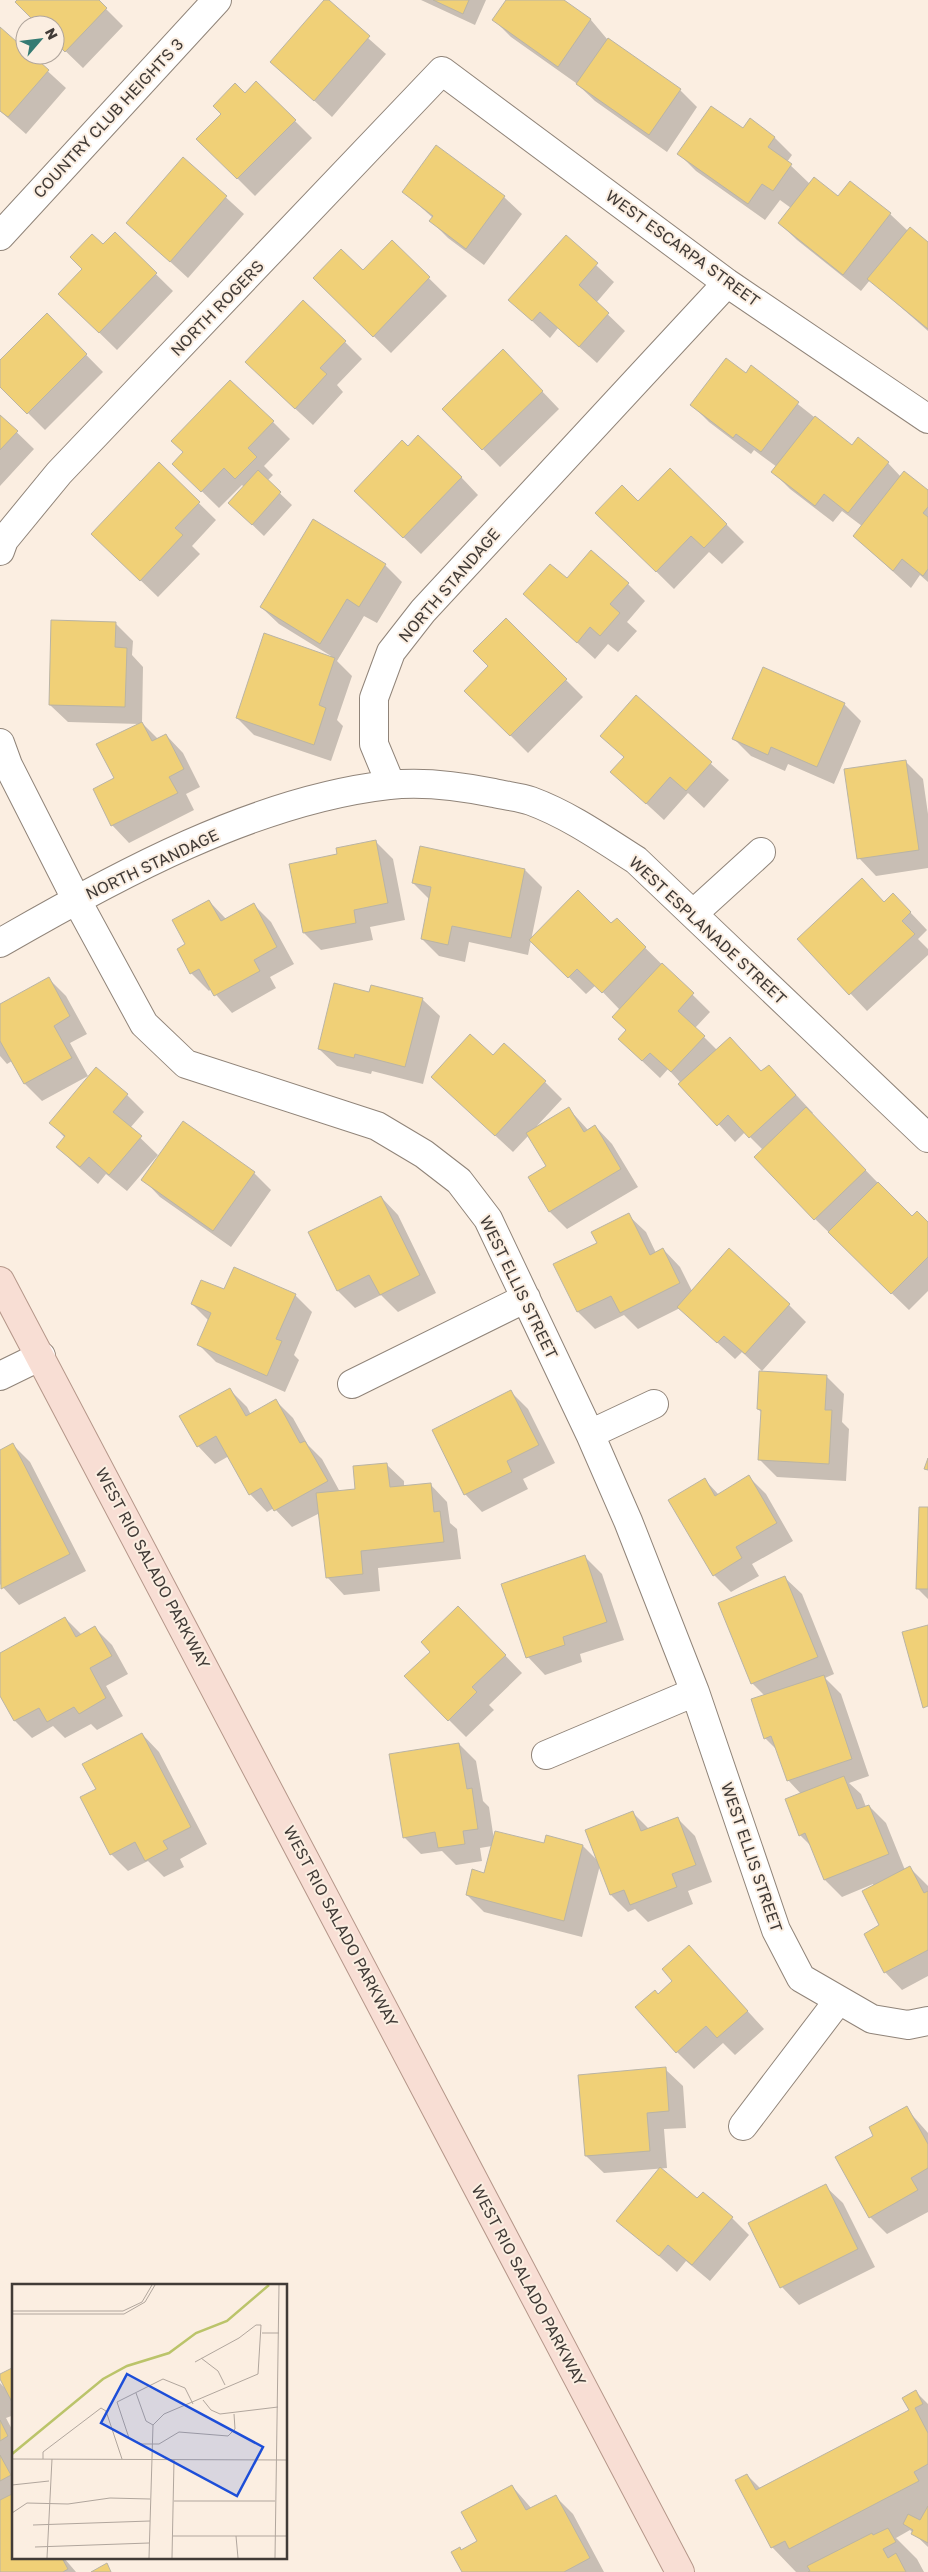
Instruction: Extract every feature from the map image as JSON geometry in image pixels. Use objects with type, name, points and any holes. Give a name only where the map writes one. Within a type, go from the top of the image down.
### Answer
[{"type":"main road","name":"WEST RIO SALADO PARKWAY","points":[[0,1281],[680,2572]]},
{"type":"street","name":"COUNTRY CLUB HEIGHTS 3","points":[[0,236],[217,0]]},
{"type":"street","name":"WEST ESCARPA STREET","points":[[442,71],[727,283],[928,420]]},
{"type":"street","name":"NORTH ROGERS","points":[[0,551],[4,540],[59,473],[442,71]]},
{"type":"street","name":"NORTH STANDAGE","points":[[0,943],[76,899],[199,840],[323,795],[390,784],[374,744],[374,698],[391,652],[423,610],[727,283]]},
{"type":"street","points":[[0,743],[8,765],[76,899]]},
{"type":"street","name":"WEST ESPLANADE STREET","points":[[390,784],[431,784],[475,789],[531,801],[580,824],[636,860],[694,913],[928,1138]]},
{"type":"street","points":[[694,913],[761,852]]},
{"type":"street","name":"WEST ELLIS STREET","points":[[76,899],[144,1024],[186,1064],[377,1126],[424,1154],[459,1181],[488,1219],[590,1434],[628,1521],[695,1692],[776,1930],[801,1978],[872,2019],[908,2025],[928,2021]]},
{"type":"street","points":[[352,1384],[526,1298]]},
{"type":"street","points":[[0,1376],[41,1356]]},
{"type":"street","points":[[590,1434],[654,1404]]},
{"type":"street","points":[[546,1756],[695,1692]]},
{"type":"street","points":[[743,2126],[838,2000]]},
{"type":"building","points":[[17,0],[99,0],[107,8],[65,52],[65,15],[28,15],[15,2]]},
{"type":"building","points":[[324,0],[329,0],[370,36],[314,101],[270,62]]},
{"type":"building","points":[[433,0],[469,0],[463,14]]},
{"type":"building","points":[[506,0],[564,0],[591,19],[558,67],[492,20]]},
{"type":"building","points":[[0,27],[15,40],[15,65],[43,65],[49,70],[8,117],[0,111]]},
{"type":"building","points":[[608,38],[681,89],[649,135],[576,84]]},
{"type":"building","points":[[256,81],[296,120],[237,179],[196,139],[221,114],[213,106],[235,83],[245,93]]},
{"type":"building","points":[[711,106],[743,128],[750,118],[775,137],[768,147],[792,164],[773,191],[762,184],[748,204],[677,154]]},
{"type":"building","points":[[436,145],[505,196],[466,249],[429,221],[433,216],[402,192]]},
{"type":"building","points":[[183,157],[227,196],[170,262],[126,223]]},
{"type":"building","points":[[814,177],[838,196],[850,181],[891,213],[843,275],[778,223]]},
{"type":"building","points":[[910,227],[928,242],[928,329],[867,279]]},
{"type":"building","points":[[115,232],[157,273],[99,333],[58,294],[82,269],[70,257],[92,234],[103,244]]},
{"type":"building","points":[[566,235],[598,263],[579,285],[609,313],[579,347],[540,312],[532,321],[508,300]]},
{"type":"building","points":[[392,240],[430,277],[373,337],[313,278],[341,249],[363,270]]},
{"type":"building","points":[[303,300],[346,341],[320,368],[327,374],[295,409],[245,362]]},
{"type":"building","points":[[47,313],[87,354],[27,414],[0,387],[0,360]]},
{"type":"building","points":[[503,349],[543,391],[482,450],[442,409]]},
{"type":"building","points":[[726,358],[746,373],[751,365],[799,402],[761,452],[736,434],[733,438],[690,405]]},
{"type":"building","points":[[230,380],[274,421],[248,448],[257,457],[235,479],[224,468],[201,492],[172,464],[183,452],[171,441]]},
{"type":"building","points":[[0,415],[18,431],[0,450]]},
{"type":"building","points":[[815,416],[852,445],[858,437],[889,462],[848,513],[824,494],[815,506],[771,472]]},
{"type":"building","points":[[418,435],[462,477],[403,538],[354,491],[402,440],[408,446]]},
{"type":"building","points":[[159,462],[200,502],[175,528],[183,535],[140,581],[91,534]]},
{"type":"building","points":[[670,468],[727,524],[704,548],[691,536],[656,572],[595,513],[622,485],[638,501]]},
{"type":"building","points":[[258,470],[281,492],[252,525],[228,503]]},
{"type":"building","points":[[904,471],[928,490],[928,507],[923,513],[928,517],[928,569],[923,576],[902,559],[893,571],[853,536]]},
{"type":"building","points":[[313,519],[386,564],[359,607],[347,599],[320,644],[260,607]]},
{"type":"building","points":[[591,550],[629,583],[610,604],[620,613],[600,636],[590,627],[577,643],[523,594],[550,564],[567,578]]},
{"type":"building","points":[[506,618],[567,679],[510,736],[464,691],[488,666],[473,651]]},
{"type":"building","points":[[51,620],[116,622],[115,647],[127,648],[125,707],[49,705]]},
{"type":"building","points":[[264,633],[335,658],[319,705],[326,708],[314,745],[236,718]]},
{"type":"building","points":[[763,667],[845,703],[817,767],[771,747],[768,755],[732,739]]},
{"type":"building","points":[[636,695],[712,762],[686,791],[670,777],[646,804],[610,772],[624,757],[600,736]]},
{"type":"building","points":[[142,722],[152,741],[166,734],[184,769],[169,777],[178,793],[111,826],[93,789],[114,778],[96,744]]},
{"type":"building","points":[[906,760],[919,850],[857,859],[844,769]]},
{"type":"building","points":[[376,840],[388,903],[354,910],[356,923],[303,933],[289,864],[337,854],[336,848]]},
{"type":"building","points":[[420,846],[525,869],[511,938],[452,926],[448,945],[421,939],[431,887],[412,883]]},
{"type":"building","points":[[862,878],[884,902],[893,893],[911,912],[902,921],[915,934],[849,995],[797,939]]},
{"type":"building","points":[[578,890],[611,923],[617,918],[646,947],[602,993],[577,969],[568,978],[529,940]]},
{"type":"building","points":[[209,900],[221,921],[254,903],[277,947],[254,960],[260,971],[214,996],[199,969],[190,974],[177,949],[185,944],[172,920]]},
{"type":"building","points":[[662,963],[694,993],[678,1011],[705,1036],[671,1072],[650,1053],[642,1061],[618,1039],[626,1030],[612,1017]]},
{"type":"building","points":[[49,977],[70,1016],[54,1026],[72,1058],[24,1084],[0,1041],[0,1004]]},
{"type":"building","points":[[334,983],[369,992],[371,985],[423,998],[405,1067],[355,1054],[354,1058],[318,1049]]},
{"type":"building","points":[[470,1034],[493,1055],[504,1043],[546,1081],[495,1136],[431,1077]]},
{"type":"building","points":[[730,1037],[761,1071],[769,1065],[796,1095],[749,1138],[728,1115],[717,1126],[678,1084]]},
{"type":"building","points":[[96,1067],[128,1094],[113,1112],[142,1136],[109,1175],[89,1157],[80,1167],[56,1147],[65,1136],[49,1123]]},
{"type":"building","points":[[569,1107],[584,1132],[595,1125],[621,1169],[549,1212],[528,1177],[546,1166],[526,1133]]},
{"type":"building","points":[[806,1107],[866,1170],[814,1220],[754,1157]]},
{"type":"building","points":[[183,1121],[255,1172],[213,1231],[141,1180]]},
{"type":"building","points":[[878,1182],[912,1216],[917,1211],[928,1222],[928,1257],[891,1294],[828,1232]]},
{"type":"building","points":[[381,1196],[420,1275],[380,1295],[369,1275],[337,1291],[308,1232]]},
{"type":"building","points":[[629,1213],[650,1255],[663,1248],[680,1283],[620,1313],[611,1296],[577,1312],[553,1264],[597,1243],[591,1232]]},
{"type":"building","points":[[729,1248],[790,1304],[745,1354],[724,1336],[717,1343],[677,1307]]},
{"type":"building","points":[[234,1267],[296,1294],[276,1339],[282,1341],[267,1376],[197,1345],[211,1313],[191,1304],[201,1280],[224,1289]]},
{"type":"building","points":[[759,1371],[827,1375],[825,1410],[832,1410],[829,1464],[758,1460],[761,1410],[757,1409]]},
{"type":"building","points":[[230,1388],[246,1416],[276,1399],[300,1443],[305,1441],[328,1481],[274,1511],[261,1488],[249,1495],[216,1436],[197,1447],[179,1416]]},
{"type":"building","points":[[511,1390],[539,1445],[507,1461],[512,1472],[464,1495],[432,1430]]},
{"type":"building","points":[[13,1443],[70,1554],[1,1589],[0,1450]]},
{"type":"building","points":[[928,1458],[928,1470],[924,1469]]},
{"type":"building","points":[[387,1463],[390,1487],[431,1483],[434,1512],[440,1511],[444,1542],[361,1551],[363,1574],[326,1578],[316,1493],[355,1489],[353,1466]]},
{"type":"building","points":[[749,1475],[777,1523],[736,1547],[742,1558],[713,1576],[668,1500],[705,1478],[715,1496]]},
{"type":"building","points":[[919,1507],[928,1507],[928,1589],[916,1589]]},
{"type":"building","points":[[585,1555],[607,1622],[563,1637],[565,1645],[526,1658],[501,1584]]},
{"type":"building","points":[[785,1576],[818,1657],[751,1684],[718,1603]]},
{"type":"building","points":[[458,1606],[506,1655],[472,1687],[477,1692],[448,1721],[404,1676],[430,1652],[421,1642]]},
{"type":"building","points":[[65,1617],[76,1637],[95,1626],[112,1656],[90,1668],[106,1698],[79,1714],[74,1707],[47,1722],[39,1708],[14,1721],[0,1696],[0,1653]]},
{"type":"building","points":[[928,1625],[928,1706],[923,1708],[902,1632]]},
{"type":"building","points":[[824,1675],[852,1759],[787,1781],[771,1736],[764,1739],[751,1699]]},
{"type":"building","points":[[142,1733],[191,1827],[163,1841],[168,1849],[145,1861],[135,1842],[110,1855],[80,1797],[96,1789],[82,1764]]},
{"type":"building","points":[[459,1743],[467,1789],[472,1788],[478,1829],[463,1831],[465,1844],[438,1848],[435,1832],[403,1838],[389,1754]]},
{"type":"building","points":[[844,1776],[857,1809],[869,1805],[889,1854],[824,1880],[805,1833],[799,1836],[785,1799]]},
{"type":"building","points":[[633,1811],[641,1831],[678,1817],[696,1865],[672,1874],[677,1887],[630,1905],[624,1890],[610,1895],[585,1830]]},
{"type":"building","points":[[495,1831],[544,1843],[546,1835],[583,1845],[564,1921],[466,1895],[472,1869],[484,1873]]},
{"type":"building","points":[[910,1866],[924,1893],[928,1891],[928,1950],[884,1973],[864,1934],[879,1925],[862,1891]]},
{"type":"building","points":[[689,1945],[748,2011],[717,2038],[706,2026],[676,2053],[635,2007],[655,1990],[658,1994],[672,1981],[662,1969]]},
{"type":"building","points":[[666,2067],[669,2111],[647,2113],[650,2151],[585,2156],[578,2075]]},
{"type":"building","points":[[907,2106],[928,2144],[928,2168],[911,2178],[918,2190],[869,2218],[835,2157],[873,2136],[869,2127]]},
{"type":"building","points":[[660,2167],[697,2198],[703,2192],[733,2217],[692,2265],[668,2245],[659,2256],[616,2221]]},
{"type":"building","points":[[826,2184],[858,2249],[780,2288],[748,2223]]},
{"type":"building","points":[[12,2368],[12,2402],[0,2379],[0,2374]]},
{"type":"building","points":[[916,2390],[923,2404],[915,2408],[928,2433],[928,2464],[914,2472],[919,2481],[789,2549],[785,2541],[771,2548],[735,2480],[747,2474],[756,2490],[909,2410],[902,2398]]},
{"type":"building","points":[[0,2420],[8,2436],[0,2441]]},
{"type":"building","points":[[0,2455],[11,2475],[0,2481]]},
{"type":"building","points":[[512,2485],[526,2510],[556,2495],[590,2558],[564,2572],[462,2572],[451,2552],[460,2547],[461,2550],[477,2541],[461,2512]]},
{"type":"building","points":[[12,2494],[12,2560],[63,2560],[68,2569],[63,2572],[0,2572],[0,2500]]},
{"type":"building","points":[[928,2506],[928,2543],[911,2534],[913,2530],[903,2524],[908,2514],[920,2520]]},
{"type":"building","points":[[888,2528],[896,2542],[883,2549],[888,2558],[896,2553],[906,2572],[808,2572],[810,2571],[807,2566],[872,2533],[873,2535]]},
{"type":"building","points":[[107,2563],[111,2572],[91,2572]]}]
